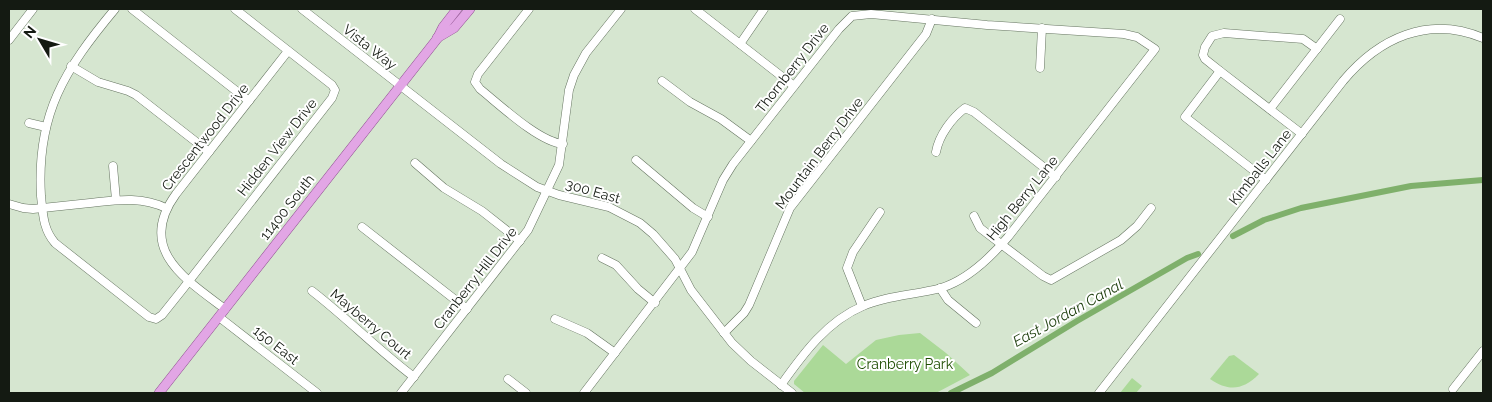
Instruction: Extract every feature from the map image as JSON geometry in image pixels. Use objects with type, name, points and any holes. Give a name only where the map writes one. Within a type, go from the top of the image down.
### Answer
[{"type":"main road","name":"11400 South","points":[[159,393],[400,86],[457,9]]},
{"type":"main road","name":"11400 South","points":[[437,38],[454,28],[470,9]]},
{"type":"street","points":[[9,40],[33,9]]},
{"type":"street","points":[[42,208],[40,169],[46,127],[59,90],[71,66],[88,41],[115,9]]},
{"type":"street","points":[[132,9],[249,101]]},
{"type":"street","name":"Hidden View Drive","points":[[42,208],[46,230],[55,243],[149,317],[156,319],[162,316],[334,94],[335,90],[332,85],[235,9]]},
{"type":"street","name":"Vista Way","points":[[302,9],[400,86]]},
{"type":"street","points":[[529,9],[478,74],[474,82],[480,89],[539,135],[555,144],[563,144]]},
{"type":"street","name":"Cranberry Hill Drive","points":[[401,393],[528,230],[559,165],[569,90],[574,75],[586,53],[621,9]]},
{"type":"street","points":[[695,9],[794,86]]},
{"type":"street","points":[[740,44],[764,9]]},
{"type":"street","name":"Thornberry Drive","points":[[584,393],[680,269],[694,248],[726,174],[839,29],[852,16],[871,14],[1124,34],[1137,37],[1155,49]]},
{"type":"street","name":"Mountain Berry Drive","points":[[724,332],[744,313],[749,305],[790,208],[926,34],[932,19]]},
{"type":"street","points":[[1270,109],[1340,19]]},
{"type":"street","points":[[1040,68],[1042,28]]},
{"type":"street","name":"Kimballs Lane","points":[[1100,393],[1349,74],[1369,55],[1386,44],[1408,34],[1433,29],[1460,31],[1483,38]]},
{"type":"street","points":[[1302,134],[1220,71],[1203,55],[1205,47],[1212,36],[1224,33],[1303,39],[1317,49]]},
{"type":"street","name":"High Berry Lane","points":[[781,385],[810,347],[828,328],[862,306],[952,284],[970,272],[1002,245],[1155,49]]},
{"type":"street","name":"Crescentwood Drive","points":[[222,313],[173,266],[165,252],[162,227],[166,208],[288,51]]},
{"type":"street","points":[[71,66],[98,82],[136,95],[209,152]]},
{"type":"street","points":[[1220,71],[1185,117],[1266,180]]},
{"type":"street","points":[[662,81],[690,102],[721,119],[751,141]]},
{"type":"street","name":"300 East","points":[[400,86],[512,172],[546,191],[592,201],[622,213],[653,234],[675,259],[691,290],[741,352],[792,393]]},
{"type":"street","points":[[936,152],[941,135],[965,108],[974,112],[1056,176]]},
{"type":"street","points":[[29,123],[46,127]]},
{"type":"street","points":[[636,160],[693,208],[708,217]]},
{"type":"street","points":[[415,163],[438,184],[489,216],[520,241]]},
{"type":"street","points":[[113,166],[116,200]]},
{"type":"street","points":[[9,204],[23,208],[42,208],[116,200],[148,201],[166,208]]},
{"type":"street","points":[[974,216],[980,228],[1045,278],[1052,280],[1121,240],[1151,208]]},
{"type":"street","points":[[862,306],[847,268],[853,252],[880,212]]},
{"type":"street","points":[[362,227],[467,308]]},
{"type":"street","points":[[602,258],[616,265],[654,303]]},
{"type":"street","points":[[940,288],[948,300],[976,323]]},
{"type":"street","name":"Mayberry Court","points":[[312,291],[348,320],[379,350],[414,377]]},
{"type":"street","name":"150 East","points":[[222,313],[317,393]]},
{"type":"street","points":[[555,319],[587,333],[615,353]]},
{"type":"street","points":[[1453,389],[1483,351]]},
{"type":"street","points":[[508,380],[526,393]]},
{"type":"green space","name":"Cranberry Park","points":[[920,333],[970,375],[936,393],[805,393],[794,384],[794,381],[823,345],[846,364],[876,340]]},
{"type":"green space","points":[[1234,355],[1259,374],[1247,383],[1236,387],[1223,386],[1210,379],[1229,356]]},
{"type":"green space","points":[[1132,378],[1142,386],[1136,393],[1120,393]]},
{"type":"waterway","name":"East Jordan Canal","points":[[1233,236],[1264,220],[1301,208],[1411,186],[1483,180]]},
{"type":"waterway","name":"East Jordan Canal","points":[[951,393],[992,373],[1077,321],[1187,258],[1198,254]]}]
